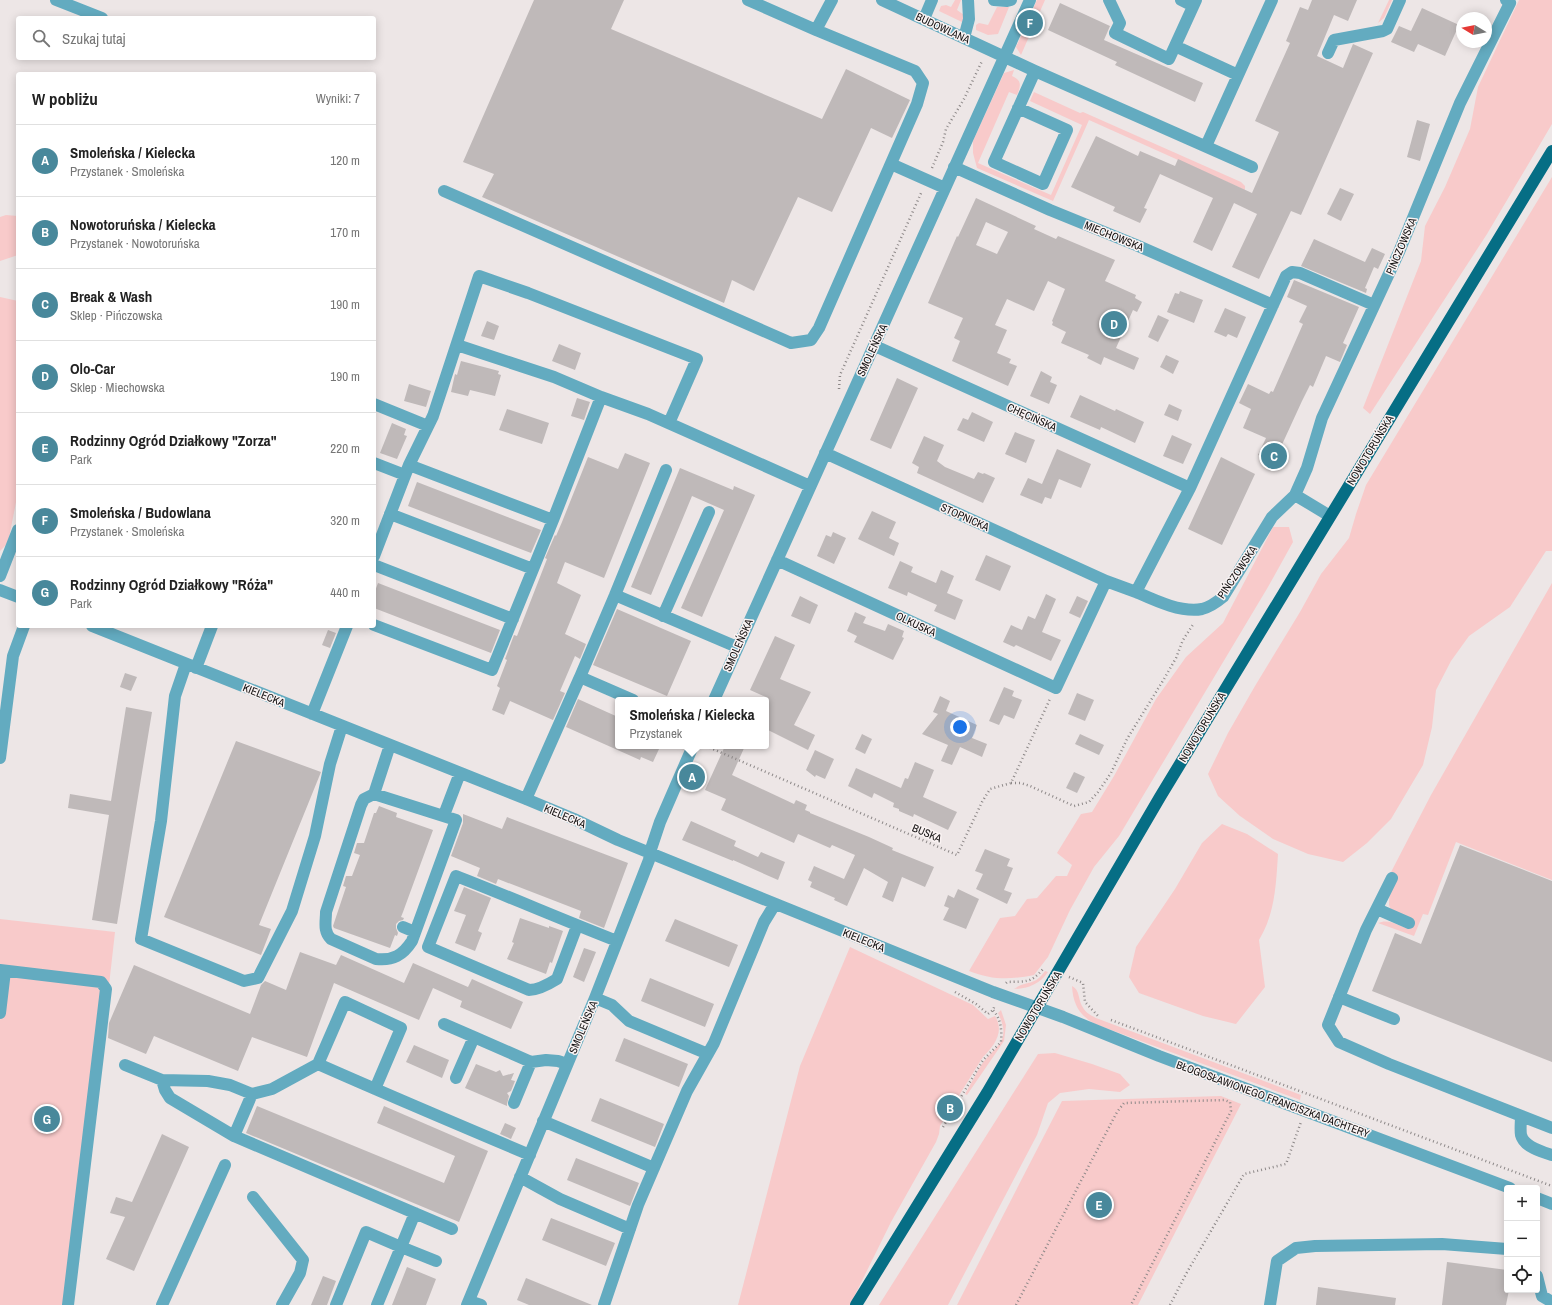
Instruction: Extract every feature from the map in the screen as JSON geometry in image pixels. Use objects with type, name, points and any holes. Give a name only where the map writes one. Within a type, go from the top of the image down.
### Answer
[{"type":"main road","name":"NOWOTORUŃSKA","points":[[856,1305],[987,1093],[1160,797],[1552,151]]},
{"type":"street","points":[[56,0],[97,16]]},
{"type":"street","points":[[444,191],[791,343],[811,340],[818,328],[917,104],[923,83],[915,71],[748,0]]},
{"type":"street","points":[[816,30],[832,0]]},
{"type":"street","points":[[924,19],[932,0]]},
{"type":"street","points":[[964,38],[969,19],[968,0]]},
{"type":"street","points":[[994,0],[1011,0]]},
{"type":"street","name":"SMOLEŃSKA","points":[[715,697],[1030,0]]},
{"type":"street","points":[[1109,0],[1120,23],[1115,33],[1169,59],[1195,3],[1181,0]]},
{"type":"street","points":[[1328,53],[1334,40],[1387,29],[1400,0]]},
{"type":"street","name":"PIŃCZOWSKA","points":[[1202,609],[1213,605],[1223,596],[1272,518],[1295,494],[1307,468],[1322,418],[1399,252],[1460,103],[1510,3],[1506,0]]},
{"type":"street","name":"BUDOWLANA","points":[[888,1],[1004,57],[1252,167]]},
{"type":"street","points":[[1206,146],[1270,1]]},
{"type":"street","points":[[1175,46],[1238,75]]},
{"type":"street","points":[[1018,108],[1068,130],[1043,184],[994,162],[1018,108],[1035,71]]},
{"type":"street","points":[[890,164],[945,188]]},
{"type":"street","name":"MIECHOWSKA","points":[[954,167],[1050,210],[1136,245],[1272,305]]},
{"type":"street","points":[[1202,609],[1172,606],[1136,592],[1190,488],[1286,276],[1292,272],[1300,273],[1374,306]]},
{"type":"street","points":[[376,545],[379,528],[390,514],[407,470],[433,416],[479,276],[528,293],[697,359],[669,423]]},
{"type":"street","points":[[457,345],[554,377],[601,397],[648,414],[810,486]]},
{"type":"street","name":"CHĘCIŃSKA","points":[[874,346],[1190,488]]},
{"type":"street","points":[[376,626],[492,670],[601,397]]},
{"type":"street","points":[[376,405],[428,426]]},
{"type":"street","name":"STOPNICKA","points":[[825,453],[1106,581],[1136,592]]},
{"type":"street","points":[[376,463],[407,470],[553,520]]},
{"type":"street","points":[[526,799],[615,595],[666,470]]},
{"type":"street","points":[[1295,494],[1330,516]]},
{"type":"street","points":[[664,616],[709,512]]},
{"type":"street","points":[[390,514],[533,569]]},
{"type":"street","points":[[0,576],[16,535]]},
{"type":"street","name":"OLKUSKA","points":[[777,560],[1056,688]]},
{"type":"street","points":[[376,566],[513,619]]},
{"type":"street","points":[[1056,688],[1106,581]]},
{"type":"street","points":[[0,590],[16,596]]},
{"type":"street","points":[[615,595],[737,647]]},
{"type":"street","points":[[0,758],[13,656],[23,628]]},
{"type":"street","name":"KIELECKA","points":[[97,628],[526,799],[574,819],[618,840],[775,904],[997,1000],[1036,1009]]},
{"type":"street","points":[[211,628],[175,696],[161,821],[141,939],[244,980],[258,978],[292,911],[315,836],[330,764],[342,726]]},
{"type":"street","points":[[312,714],[346,628]]},
{"type":"street","points":[[580,677],[627,697]]},
{"type":"street","points":[[374,794],[390,745]]},
{"type":"street","name":"SMOLEŃSKA","points":[[468,1303],[595,998],[648,860],[660,822],[692,749]]},
{"type":"street","points":[[444,815],[460,773]]},
{"type":"street","points":[[374,794],[456,820],[412,941],[402,954],[396,958],[382,960],[376,959],[331,939],[326,931],[326,912],[361,805],[364,799],[374,794]]},
{"type":"street","points":[[577,926],[557,979],[532,990],[428,947],[456,876],[533,906],[577,926],[618,941]]},
{"type":"street","points":[[1392,878],[1366,930],[1328,1025],[1339,1042],[1389,1064],[1552,1128]]},
{"type":"street","points":[[604,1305],[638,1205],[687,1091],[714,1043],[764,922],[775,904]]},
{"type":"street","points":[[1377,909],[1409,922]]},
{"type":"street","points":[[403,927],[415,932]]},
{"type":"street","points":[[0,1013],[3,970],[101,982],[104,984],[106,989],[68,1305]]},
{"type":"street","points":[[1340,997],[1394,1019]]},
{"type":"street","points":[[595,998],[612,1005],[629,1021],[708,1054]]},
{"type":"street","points":[[125,1065],[162,1080],[208,1081],[230,1085],[252,1094],[272,1089],[318,1064],[345,1002],[401,1028],[375,1089]]},
{"type":"street","name":"BŁOGOSŁAWIONEGO FRANCISZKA DACHTERY","points":[[1036,1009],[1504,1186]]},
{"type":"street","points":[[444,1024],[531,1062],[558,1060],[567,1064]]},
{"type":"street","points":[[456,1078],[474,1037]]},
{"type":"street","points":[[514,1103],[531,1062]]},
{"type":"street","points":[[318,1064],[530,1155]]},
{"type":"street","points":[[162,1080],[165,1090],[170,1098],[234,1136],[452,1229]]},
{"type":"street","points":[[234,1136],[252,1094]]},
{"type":"street","points":[[1520,1116],[1521,1136],[1527,1144],[1552,1155]]},
{"type":"street","points":[[543,1121],[654,1168]]},
{"type":"street","points":[[162,1305],[225,1165]]},
{"type":"street","points":[[520,1177],[560,1199],[630,1229]]},
{"type":"street","points":[[253,1197],[302,1260],[300,1273],[282,1305]]},
{"type":"street","points":[[1540,1199],[1552,1204]]},
{"type":"street","points":[[377,1305],[415,1213]]},
{"type":"street","points":[[336,1305],[366,1232],[436,1262]]},
{"type":"street","points":[[1270,1305],[1277,1261],[1296,1248],[1315,1246],[1442,1244],[1504,1249]]},
{"type":"street","points":[[1540,1288],[1542,1296],[1552,1302]]},
{"type":"street","points":[[468,1303],[481,1305]]},
{"type":"path","points":[[848,402],[838,397],[840,375],[927,180],[943,142],[946,129],[964,99],[982,59]]},
{"type":"path","points":[[1056,688],[1011,783],[1020,783],[1030,786],[1074,806],[1089,802],[1111,773],[1128,739],[1164,679],[1183,640],[1202,609]]},
{"type":"path","name":"BUSKA","points":[[713,749],[957,855],[982,802],[990,789],[1011,783]]},
{"type":"path","points":[[997,1000],[1007,982],[1030,981],[1045,967],[1083,983],[1085,1002],[1098,1016],[1552,1186]]},
{"type":"path","points":[[943,1128],[983,1060],[1000,1042],[1000,1020],[993,1010]]},
{"type":"path","points":[[1016,1305],[1117,1112],[1124,1103],[1224,1100],[1230,1102],[1231,1111],[1131,1305]]},
{"type":"path","points":[[1170,1305],[1186,1274],[1244,1174],[1286,1164],[1301,1124]]},
{"type":"shaded area","points":[[955,0],[961,0],[957,10],[964,15],[962,22],[939,11],[941,6],[946,5],[951,7]]},
{"type":"shaded area","points":[[1037,0],[1045,0],[1021,55],[1016,47]]},
{"type":"shaded area","points":[[1389,0],[1392,0],[1384,18],[1378,23]]},
{"type":"shaded area","points":[[1519,0],[1552,0],[1552,124],[1487,234],[1370,414],[1363,408],[1421,261],[1425,226],[1445,187],[1470,129],[1478,87]]},
{"type":"shaded area","points":[[997,7],[1009,7],[998,34],[988,35],[976,30],[976,25],[979,23],[988,25]]},
{"type":"shaded area","points":[[1014,70],[1012,76],[1018,80],[1020,84],[1017,95],[1009,92],[978,163],[1051,195],[1082,125],[1030,101],[1034,92],[1241,182],[1245,186],[1245,190],[1089,120],[1053,201],[977,168],[973,153],[973,141],[1004,73]]},
{"type":"shaded area","points":[[1552,177],[1552,551],[1546,551],[1510,607],[1469,636],[1451,661],[1436,690],[1432,727],[1423,765],[1391,819],[1367,843],[1343,862],[1308,854],[1273,839],[1240,816],[1218,796],[1208,774],[1228,733],[1321,574],[1349,538],[1366,485]]},
{"type":"shaded area","points":[[6,215],[16,216],[16,256],[0,261],[0,217]]},
{"type":"shaded area","points":[[0,297],[16,301],[16,502],[8,543],[0,551]]},
{"type":"shaded area","points":[[1273,527],[1289,527],[1293,542],[1268,587],[1119,836],[1094,867],[1070,910],[1048,957],[1034,975],[1025,977],[993,978],[969,971],[1000,918],[1015,916],[1027,899],[1037,898],[1056,876],[1067,876],[1072,865],[1057,853],[1081,814],[1092,812],[1114,776],[1156,699],[1186,657],[1223,623]]},
{"type":"shaded area","points":[[1552,583],[1552,880],[1456,842],[1428,915],[1423,914],[1414,936],[1378,923],[1386,921],[1409,929],[1413,920],[1391,910],[1389,905],[1390,874],[1431,795]]},
{"type":"shaded area","points":[[1222,824],[1247,834],[1278,854],[1272,910],[1259,940],[1265,987],[1236,1024],[1203,1016],[1139,993],[1129,977],[1136,947],[1175,889],[1202,843]]},
{"type":"shaded area","points":[[0,919],[115,932],[73,1305],[0,1305]]},
{"type":"shaded area","points":[[850,947],[973,1005],[988,1019],[995,1016],[999,1028],[997,1038],[983,1057],[940,1126],[936,1142],[891,1222],[850,1305],[738,1305],[800,1066]]},
{"type":"shaded area","points":[[1045,971],[1048,972],[1037,983],[1028,987],[1014,989],[1018,986],[1034,981]]},
{"type":"shaded area","points":[[1072,986],[1075,988],[1085,1010],[1096,1018],[1301,1095],[1300,1100],[1089,1021],[1075,1004]]},
{"type":"shaded area","points":[[1001,1010],[1006,1025],[1004,1041],[967,1095],[965,1094],[980,1067],[997,1047],[1003,1037],[1002,1023],[998,1013]]},
{"type":"shaded area","points":[[1055,1053],[1120,1074],[1130,1085],[1120,1092],[1089,1089],[1060,1093],[1048,1103],[1037,1135],[948,1305],[879,1305],[1038,1054]]},
{"type":"shaded area","points":[[1221,1096],[1241,1104],[1138,1305],[957,1305],[1062,1101]]},
{"type":"building","points":[[534,0],[624,0],[611,29],[822,119],[846,69],[910,100],[892,138],[871,128],[832,212],[798,197],[754,291],[732,280],[724,303],[482,197],[494,174],[463,162]]},
{"type":"building","points":[[1312,0],[1357,0],[1348,21],[1334,15],[1317,56],[1343,68],[1353,44],[1373,53],[1301,215],[1291,211],[1259,279],[1232,267],[1257,214],[1234,203],[1212,251],[1193,242],[1213,198],[1160,174],[1144,208],[1147,209],[1140,223],[1113,211],[1115,207],[1071,187],[1096,136],[1138,156],[1140,151],[1175,166],[1178,159],[1252,193],[1279,132],[1255,121],[1290,43],[1286,41],[1300,7],[1308,10]]},
{"type":"building","points":[[1060,3],[1110,26],[1104,40],[1203,83],[1195,102],[1115,65],[1117,62],[1048,30]]},
{"type":"building","points":[[1422,8],[1456,24],[1456,32],[1445,56],[1418,44],[1414,52],[1391,42],[1399,26],[1411,31]]},
{"type":"building","points":[[1417,120],[1430,124],[1420,161],[1407,157]]},
{"type":"building","points":[[1340,188],[1354,194],[1341,221],[1327,214]]},
{"type":"building","points":[[976,198],[1036,226],[1034,229],[1056,239],[1058,236],[1115,260],[1105,281],[1136,295],[1135,298],[1142,302],[1137,312],[1133,310],[1116,348],[1139,358],[1134,370],[1104,357],[1101,365],[1087,358],[1089,355],[1061,343],[1066,332],[1052,325],[1052,321],[1065,289],[1048,281],[1034,311],[1007,299],[995,325],[1007,330],[997,353],[1011,359],[1009,363],[1017,366],[1008,386],[952,361],[960,341],[954,338],[963,318],[928,303],[957,236],[958,237]],"holes":[[[986,222],[1008,232],[997,254],[976,245]]]},
{"type":"building","points":[[1314,239],[1365,262],[1372,248],[1385,254],[1378,269],[1374,267],[1365,288],[1367,289],[1366,293],[1301,266]]},
{"type":"building","points":[[1294,280],[1359,307],[1343,343],[1347,345],[1340,362],[1326,356],[1313,387],[1310,385],[1274,462],[1258,455],[1266,438],[1243,428],[1251,409],[1239,403],[1248,384],[1269,394],[1271,391],[1273,392],[1303,324],[1299,322],[1307,306],[1287,297]]},
{"type":"building","points":[[1180,291],[1203,300],[1194,323],[1167,312],[1175,293],[1179,294]]},
{"type":"building","points":[[1225,308],[1246,317],[1237,338],[1228,334],[1226,337],[1214,332]]},
{"type":"building","points":[[1158,315],[1169,320],[1158,342],[1148,337]]},
{"type":"building","points":[[487,321],[499,326],[494,340],[481,336]]},
{"type":"building","points":[[559,344],[581,353],[575,370],[552,361]]},
{"type":"building","points":[[1166,355],[1179,361],[1173,374],[1160,367]]},
{"type":"building","points":[[461,361],[499,371],[498,374],[501,375],[495,396],[470,390],[468,396],[451,392],[455,374],[457,375]]},
{"type":"building","points":[[1041,371],[1052,377],[1050,382],[1057,385],[1049,404],[1030,396]]},
{"type":"building","points":[[897,378],[918,388],[891,449],[870,440]]},
{"type":"building","points":[[409,384],[431,391],[426,407],[404,401]]},
{"type":"building","points":[[1080,395],[1144,422],[1135,443],[1101,427],[1100,430],[1070,417]]},
{"type":"building","points":[[577,398],[590,402],[584,420],[571,416]]},
{"type":"building","points":[[1169,404],[1182,410],[1178,421],[1164,415]]},
{"type":"building","points":[[507,409],[549,423],[542,444],[499,430]]},
{"type":"building","points":[[972,412],[993,422],[984,442],[957,430],[963,418],[968,420]]},
{"type":"building","points":[[392,423],[406,429],[404,435],[407,436],[397,459],[380,453]]},
{"type":"building","points":[[1015,432],[1035,440],[1026,463],[1005,454]]},
{"type":"building","points":[[1172,435],[1192,444],[1183,464],[1163,456]]},
{"type":"building","points":[[924,436],[944,445],[937,461],[945,467],[974,479],[978,472],[995,478],[983,503],[917,473],[919,467],[912,463]]},
{"type":"building","points":[[1057,449],[1091,464],[1081,488],[1059,479],[1051,499],[1045,497],[1042,504],[1020,495],[1028,478],[1042,484]]},
{"type":"building","points":[[625,453],[650,463],[604,578],[565,562],[557,583],[581,595],[565,634],[586,644],[580,659],[575,656],[560,691],[565,693],[553,720],[510,701],[504,715],[492,710],[500,688],[497,686],[507,660],[505,659],[514,635],[517,636],[547,559],[545,558],[562,522],[588,457],[618,469]]},
{"type":"building","points":[[1221,457],[1255,474],[1222,545],[1188,529]]},
{"type":"building","points":[[680,468],[733,490],[734,486],[755,495],[702,617],[681,608],[724,510],[692,496],[651,595],[631,587]]},
{"type":"building","points":[[417,482],[541,530],[531,553],[408,506]]},
{"type":"building","points":[[872,511],[896,522],[889,538],[899,543],[894,556],[858,539]]},
{"type":"building","points":[[833,532],[846,538],[834,564],[817,556],[826,535],[831,537]]},
{"type":"building","points":[[986,555],[1011,566],[1000,591],[975,580]]},
{"type":"building","points":[[900,561],[913,567],[911,572],[936,583],[941,570],[954,576],[947,593],[963,600],[955,620],[934,611],[937,605],[908,592],[907,596],[888,588]]},
{"type":"building","points":[[378,583],[500,630],[491,653],[376,609],[376,588]]},
{"type":"building","points":[[1046,594],[1056,599],[1042,632],[1061,640],[1051,661],[1016,645],[1014,647],[1003,642],[1011,625],[1022,630],[1028,616],[1035,619]]},
{"type":"building","points":[[800,596],[818,605],[810,624],[791,616]]},
{"type":"building","points":[[1077,596],[1088,601],[1080,618],[1069,613]]},
{"type":"building","points":[[617,609],[691,641],[667,696],[593,665]]},
{"type":"building","points":[[855,612],[866,617],[863,623],[885,631],[888,624],[904,631],[902,637],[904,638],[893,660],[854,642],[857,636],[847,631]]},
{"type":"building","points":[[328,630],[336,633],[330,648],[322,645]]},
{"type":"building","points":[[775,636],[795,645],[780,679],[811,692],[794,725],[815,735],[808,750],[769,730],[769,697],[750,690]]},
{"type":"building","points":[[125,673],[137,677],[131,691],[120,687]]},
{"type":"building","points":[[1004,687],[1014,691],[1012,696],[1022,700],[1014,719],[1004,715],[999,725],[989,721]]},
{"type":"building","points":[[1077,693],[1094,700],[1085,721],[1068,714]]},
{"type":"building","points":[[940,696],[950,701],[946,711],[977,725],[972,738],[987,744],[982,757],[960,747],[952,765],[941,761],[948,745],[922,734],[938,714],[933,712]]},
{"type":"building","points":[[578,699],[615,716],[615,749],[566,727]]},
{"type":"building","points":[[126,707],[152,712],[117,924],[92,920],[109,815],[68,808],[70,794],[111,801]]},
{"type":"building","points":[[862,734],[872,739],[865,754],[855,749]]},
{"type":"building","points":[[1080,734],[1104,745],[1099,755],[1075,744]]},
{"type":"building","points":[[236,741],[321,772],[259,925],[271,929],[261,955],[164,917]]},
{"type":"building","points":[[615,749],[659,749],[653,762],[641,757],[640,760]]},
{"type":"building","points":[[724,749],[744,749],[732,775],[794,804],[796,800],[807,805],[805,810],[810,813],[869,837],[893,848],[892,850],[934,867],[925,887],[902,877],[893,902],[882,897],[888,882],[864,868],[847,906],[834,900],[835,898],[810,887],[812,882],[808,880],[814,866],[844,879],[855,855],[832,845],[830,848],[798,834],[794,843],[721,810],[726,799],[705,790]]},
{"type":"building","points":[[815,750],[834,759],[825,779],[816,775],[815,777],[806,770]]},
{"type":"building","points":[[915,762],[934,770],[923,797],[957,812],[948,830],[914,814],[913,817],[899,811],[899,809],[893,807],[894,803],[874,793],[872,798],[848,786],[856,768],[901,788],[905,778],[908,779]]},
{"type":"building","points":[[1074,772],[1085,777],[1077,793],[1066,788]]},
{"type":"building","points":[[379,806],[397,813],[396,817],[433,830],[401,917],[404,918],[396,924],[398,933],[397,936],[395,935],[390,948],[334,928],[333,926],[346,887],[343,886],[346,876],[352,876],[360,855],[354,853],[357,843],[364,843],[374,813],[376,813]]},
{"type":"building","points":[[463,814],[502,829],[507,817],[628,863],[604,928],[579,918],[581,911],[498,879],[496,884],[477,876],[480,868],[451,856],[463,823]]},
{"type":"building","points":[[691,821],[736,841],[734,846],[758,857],[761,852],[785,862],[778,880],[682,840]]},
{"type":"building","points":[[1460,845],[1552,881],[1552,1062],[1372,991],[1395,933],[1421,944]]},
{"type":"building","points":[[985,849],[1010,859],[1007,866],[1013,868],[1004,890],[1012,893],[1007,904],[976,889],[983,874],[975,871]]},
{"type":"building","points":[[464,887],[491,898],[478,931],[482,933],[475,951],[455,943],[466,915],[454,911]]},
{"type":"building","points":[[958,889],[979,899],[966,929],[943,920],[949,908],[944,906],[948,895],[954,898]]},
{"type":"building","points":[[520,918],[563,931],[552,963],[550,962],[546,974],[507,959],[514,943],[512,942]]},
{"type":"building","points":[[675,919],[738,945],[729,967],[665,941]]},
{"type":"building","points":[[584,948],[596,952],[584,982],[573,977]]},
{"type":"building","points":[[300,952],[336,965],[341,955],[404,983],[413,963],[468,987],[472,979],[523,1002],[511,1029],[460,1007],[462,1001],[433,988],[419,1020],[334,983],[307,1057],[252,1037],[238,1071],[154,1036],[146,1054],[108,1038],[109,1023],[134,965],[250,1014],[261,985],[265,981],[286,990]]},
{"type":"building","points":[[650,978],[714,1004],[705,1027],[641,1001]]},
{"type":"building","points":[[624,1038],[688,1064],[679,1087],[615,1061]]},
{"type":"building","points":[[414,1045],[449,1060],[442,1078],[406,1062]]},
{"type":"building","points":[[476,1064],[496,1072],[500,1070],[503,1076],[514,1073],[511,1080],[515,1081],[511,1091],[507,1093],[509,1096],[507,1106],[465,1088]]},
{"type":"building","points":[[600,1098],[664,1124],[655,1147],[591,1121]]},
{"type":"building","points":[[257,1106],[444,1183],[455,1156],[377,1123],[384,1106],[488,1151],[459,1222],[246,1133]]},
{"type":"building","points":[[505,1123],[516,1128],[511,1139],[500,1134]]},
{"type":"building","points":[[162,1134],[189,1147],[134,1271],[106,1259],[125,1217],[110,1213],[116,1197],[132,1202]]},
{"type":"building","points":[[576,1158],[639,1183],[630,1206],[567,1180]]},
{"type":"building","points":[[551,1218],[615,1243],[606,1266],[542,1240]]},
{"type":"building","points":[[1447,1262],[1504,1270],[1504,1293],[1508,1293],[1506,1305],[1442,1305]]},
{"type":"building","points":[[407,1267],[436,1279],[426,1305],[392,1305]]},
{"type":"building","points":[[323,1276],[336,1281],[327,1305],[311,1305]]},
{"type":"building","points":[[526,1278],[592,1305],[529,1305],[517,1300]]},
{"type":"building","points":[[1318,1287],[1396,1298],[1395,1305],[1316,1305]]},
{"type":"place","name":"Smoleńska / Budowlana","points":[[1030,23]]},
{"type":"place","name":"Olo-Car","points":[[1114,324]]},
{"type":"place","name":"Break & Wash","points":[[1274,456]]},
{"type":"place","name":"Smoleńska / Kielecka","points":[[692,777]]},
{"type":"place","name":"Nowotoruńska / Kielecka","points":[[950,1108]]},
{"type":"place","name":"Rodzinny Ogród Działkowy \"Róża\"","points":[[47,1119]]},
{"type":"place","name":"Rodzinny Ogród Działkowy \"Zorza\"","points":[[1099,1205]]}]
